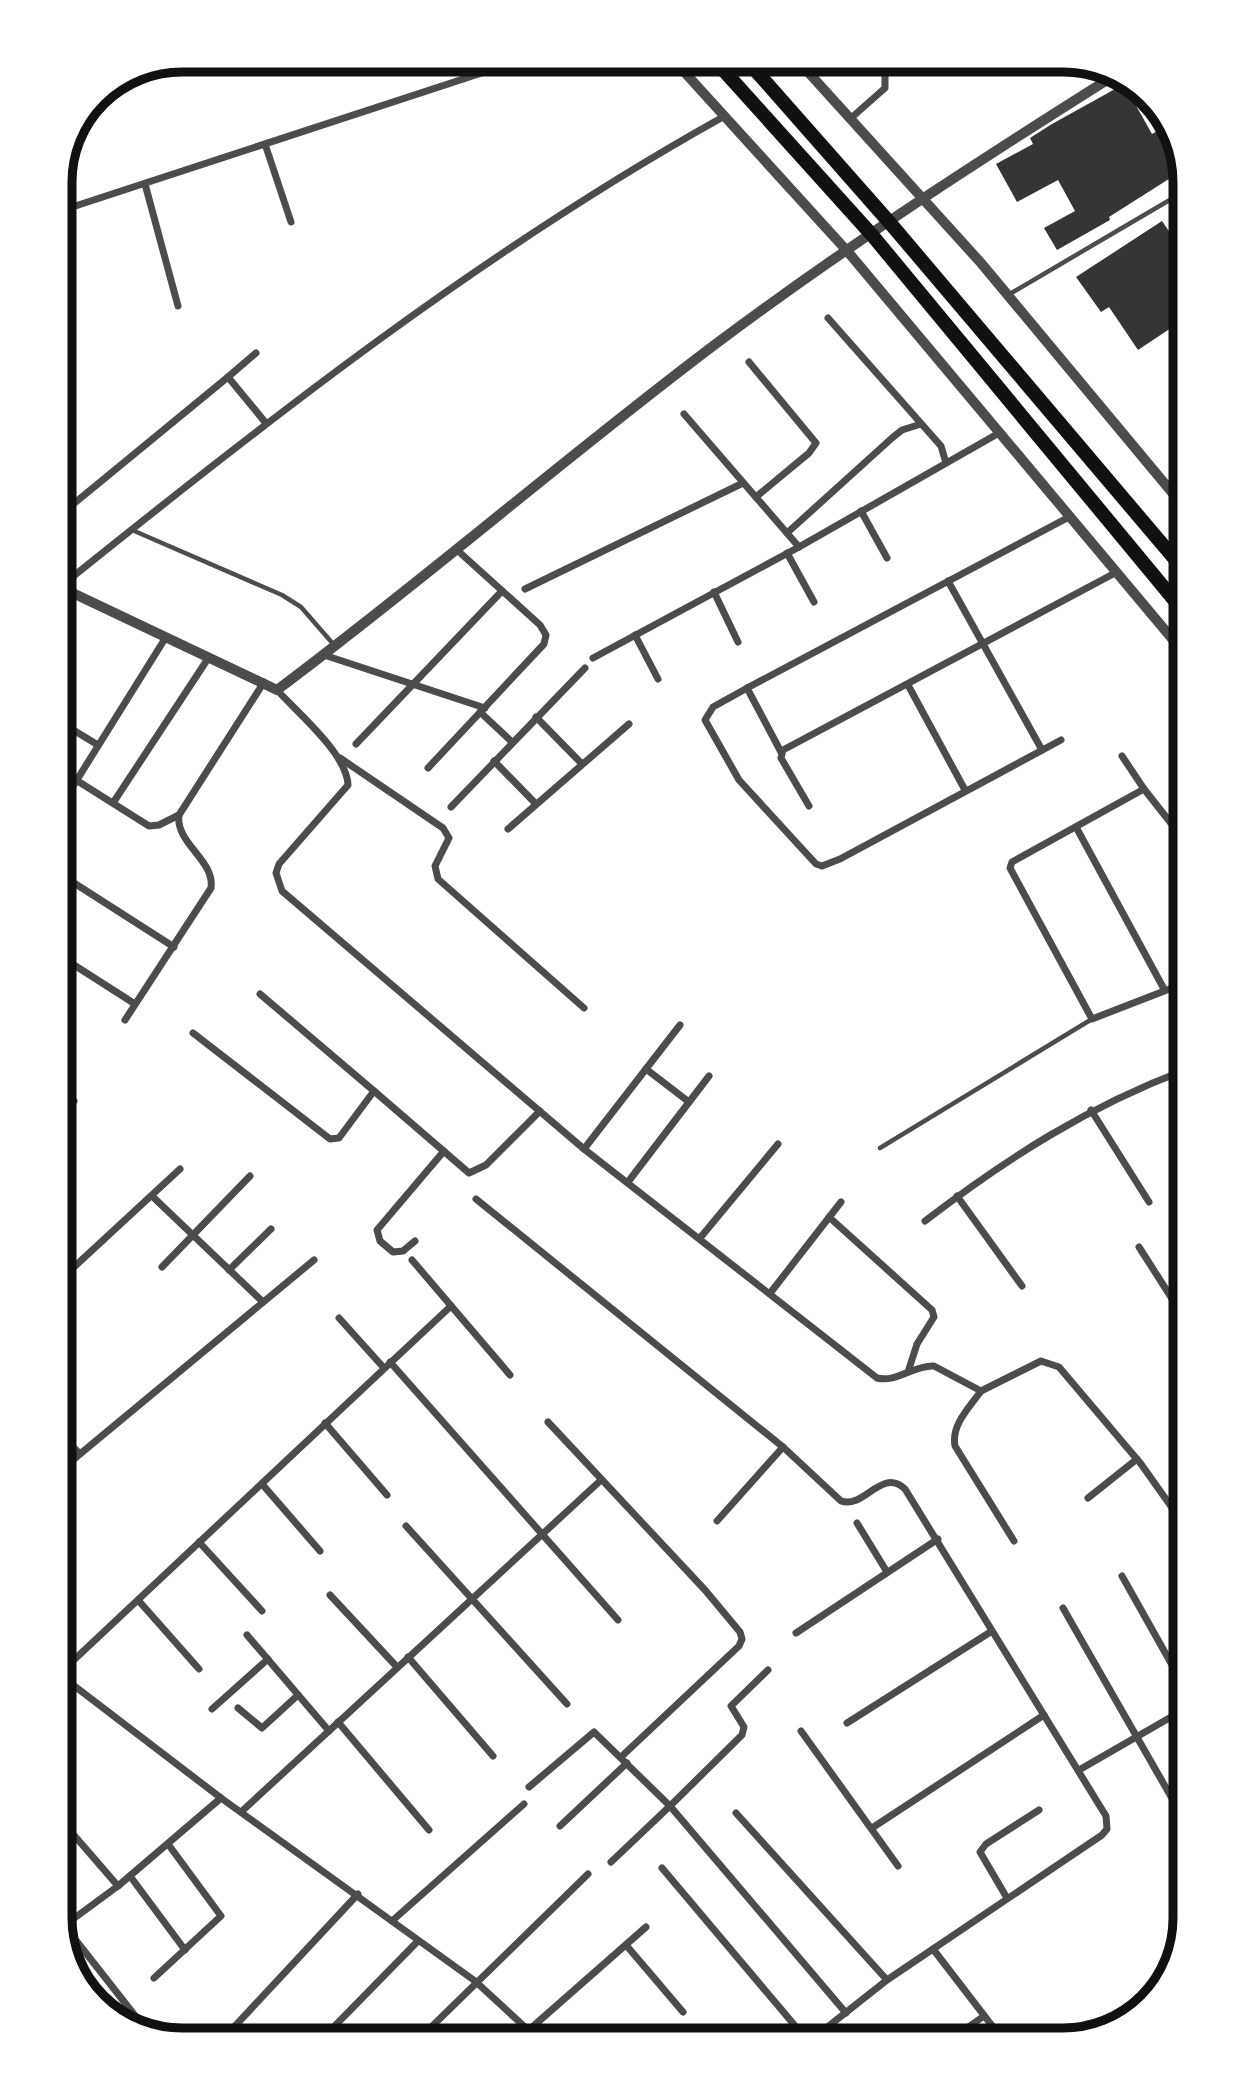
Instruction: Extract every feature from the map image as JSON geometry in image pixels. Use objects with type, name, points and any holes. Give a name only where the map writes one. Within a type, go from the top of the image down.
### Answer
[{"type":"main road","points":[[725,72],[872,235],[1173,598]]},
{"type":"main road","points":[[757,72],[890,223],[1173,557]]},
{"type":"street","points":[[72,207],[485,72]]},
{"type":"street","points":[[684,72],[848,252],[1173,640]]},
{"type":"street","points":[[808,72],[1007,295],[1173,494]]},
{"type":"street","points":[[850,119],[885,88],[883,72]]},
{"type":"street","points":[[277,690],[335,647],[717,343],[890,223],[922,197],[1106,81]]},
{"type":"street","points":[[72,577],[265,422],[477,272],[658,154],[723,117]]},
{"type":"street","points":[[265,144],[290,222]]},
{"type":"street","points":[[145,184],[178,306]]},
{"type":"street","points":[[828,318],[941,446],[946,463]]},
{"type":"street","points":[[72,505],[256,353]]},
{"type":"street","points":[[749,362],[816,443],[809,453],[756,497]]},
{"type":"street","points":[[228,377],[265,422]]},
{"type":"street","points":[[684,414],[799,547]]},
{"type":"street","points":[[787,533],[892,438],[902,430],[921,424]]},
{"type":"street","points":[[593,658],[787,554],[999,433]]},
{"type":"street","points":[[525,589],[743,483]]},
{"type":"street","points":[[861,511],[887,558]]},
{"type":"street","points":[[1061,740],[841,859],[822,866],[816,864],[739,780],[705,720],[713,707],[747,688],[1069,517]]},
{"type":"street","points":[[428,768],[544,644],[546,635],[457,550]]},
{"type":"street","points":[[787,554],[814,602]]},
{"type":"street","points":[[781,752],[1115,573]]},
{"type":"street","points":[[948,581],[1042,750]]},
{"type":"street","points":[[356,744],[502,591]]},
{"type":"street","points":[[714,592],[738,642]]},
{"type":"street","points":[[72,593],[277,690],[336,756],[347,774],[348,785],[279,864],[276,873],[282,891],[584,1149],[771,1292],[877,1378],[886,1380],[934,1366],[981,1391]]},
{"type":"street","points":[[635,635],[657,679]]},
{"type":"street","points":[[72,786],[166,637]]},
{"type":"street","points":[[324,655],[482,710],[512,742]]},
{"type":"street","points":[[113,803],[209,657]]},
{"type":"street","points":[[451,807],[585,668]]},
{"type":"street","points":[[76,780],[149,826],[159,825],[179,815],[264,682]]},
{"type":"street","points":[[908,684],[965,790]]},
{"type":"street","points":[[747,688],[781,752],[781,758],[809,806]]},
{"type":"street","points":[[536,717],[582,764]]},
{"type":"street","points":[[508,829],[629,724]]},
{"type":"street","points":[[72,729],[98,745]]},
{"type":"street","points":[[336,756],[443,828],[449,838],[435,866],[438,879],[584,1008]]},
{"type":"street","points":[[1122,756],[1173,826]]},
{"type":"street","points":[[494,761],[536,804]]},
{"type":"street","points":[[1144,789],[1012,862],[1010,868],[1092,1019],[1173,986]]},
{"type":"street","points":[[125,1020],[211,888],[210,873],[180,830],[179,815]]},
{"type":"street","points":[[1076,827],[1164,989]]},
{"type":"street","points":[[72,882],[174,947]]},
{"type":"street","points":[[72,964],[135,1004]]},
{"type":"street","points":[[260,994],[469,1173],[477,1171],[540,1111]]},
{"type":"street","points":[[584,1149],[680,1025]]},
{"type":"street","points":[[193,1033],[330,1139],[339,1138],[374,1091]]},
{"type":"street","points":[[646,1069],[689,1102]]},
{"type":"street","points":[[925,1221],[957,1196],[1091,1110],[1115,1097],[1173,1075]]},
{"type":"street","points":[[628,1182],[709,1076]]},
{"type":"street","points":[[1091,1110],[1149,1202]]},
{"type":"street","points":[[700,1238],[778,1144]]},
{"type":"street","points":[[415,1241],[403,1251],[394,1252],[380,1241],[377,1230],[444,1151]]},
{"type":"street","points":[[72,1269],[180,1169]]},
{"type":"street","points":[[162,1267],[250,1176]]},
{"type":"street","points":[[152,1196],[263,1302]]},
{"type":"street","points":[[957,1196],[1022,1286]]},
{"type":"street","points":[[476,1199],[783,1447],[845,1503],[885,1483],[899,1483],[938,1538],[1106,1816],[1107,1829],[887,1980],[825,2028]]},
{"type":"street","points":[[771,1292],[841,1202]]},
{"type":"street","points":[[829,1217],[932,1310],[934,1317],[917,1344],[908,1372]]},
{"type":"street","points":[[229,1270],[271,1229]]},
{"type":"street","points":[[1139,1247],[1173,1300]]},
{"type":"street","points":[[72,1461],[314,1260]]},
{"type":"street","points":[[412,1260],[510,1375]]},
{"type":"street","points":[[72,1663],[451,1306]]},
{"type":"street","points":[[339,1318],[387,1365],[618,1620]]},
{"type":"street","points":[[1014,1541],[955,1446],[953,1436],[957,1425],[981,1391],[1033,1363],[1050,1362],[1059,1367],[1137,1459],[1173,1509]]},
{"type":"street","points":[[548,1422],[600,1481],[705,1590],[742,1639],[739,1646],[560,1826]]},
{"type":"street","points":[[325,1423],[387,1495]]},
{"type":"street","points":[[72,1446],[80,1454]]},
{"type":"street","points":[[717,1521],[783,1447]]},
{"type":"street","points":[[1088,1498],[1137,1459]]},
{"type":"street","points":[[242,1812],[600,1481]]},
{"type":"street","points":[[262,1484],[320,1551]]},
{"type":"street","points":[[857,1523],[887,1572]]},
{"type":"street","points":[[406,1525],[567,1704]]},
{"type":"street","points":[[796,1633],[938,1538]]},
{"type":"street","points":[[199,1542],[262,1611]]},
{"type":"street","points":[[1122,1576],[1173,1667]]},
{"type":"street","points":[[330,1595],[397,1667]]},
{"type":"street","points":[[138,1600],[199,1669]]},
{"type":"street","points":[[1063,1608],[1173,1801]]},
{"type":"street","points":[[847,1724],[992,1631]]},
{"type":"street","points":[[247,1635],[329,1731]]},
{"type":"street","points":[[408,1657],[493,1756]]},
{"type":"street","points":[[212,1709],[268,1659]]},
{"type":"street","points":[[611,1861],[741,1735],[744,1727],[731,1706],[768,1670]]},
{"type":"street","points":[[72,1683],[221,1798],[358,1894],[417,1942],[475,1981],[529,2028]]},
{"type":"street","points":[[238,1708],[261,1728],[298,1695]]},
{"type":"street","points":[[872,1828],[1044,1715]]},
{"type":"street","points":[[1079,1770],[1173,1716]]},
{"type":"street","points":[[338,1722],[429,1830]]},
{"type":"street","points":[[801,1731],[898,1866]]},
{"type":"street","points":[[529,1787],[590,1732],[624,1760],[670,1806],[846,2013]]},
{"type":"street","points":[[72,1916],[118,1886],[221,1798]]},
{"type":"street","points":[[392,1921],[524,1804]]},
{"type":"street","points":[[1007,1898],[980,1852],[986,1844],[1040,1810]]},
{"type":"street","points":[[736,1813],[887,1980]]},
{"type":"street","points":[[72,1833],[118,1886]]},
{"type":"street","points":[[155,1978],[220,1919],[221,1913],[168,1844]]},
{"type":"street","points":[[663,1868],[799,2028]]},
{"type":"street","points":[[430,2028],[588,1874]]},
{"type":"street","points":[[130,1876],[185,1950]]},
{"type":"street","points":[[233,2028],[358,1894]]},
{"type":"street","points":[[531,2028],[646,1927]]},
{"type":"street","points":[[74,1937],[137,2019]]},
{"type":"street","points":[[333,2028],[417,1942]]},
{"type":"street","points":[[626,1945],[683,2012]]},
{"type":"street","points":[[933,1949],[994,2028]]},
{"type":"street","points":[[967,2028],[984,2016]]},
{"type":"lane","points":[[1007,295],[1173,198]]},
{"type":"lane","points":[[131,529],[282,595],[308,614],[335,647]]},
{"type":"lane","points":[[880,1148],[1092,1019]]},
{"type":"building","points":[[1119,87],[1130,94],[1152,134],[1160,130],[1171,160],[1173,178],[1109,217],[1110,220],[1057,250],[1044,228],[1075,211],[1058,180],[1017,202],[996,164],[1033,144],[1030,138]]},
{"type":"building","points":[[1162,221],[1173,237],[1173,327],[1138,350],[1109,307],[1101,312],[1076,277]]}]
